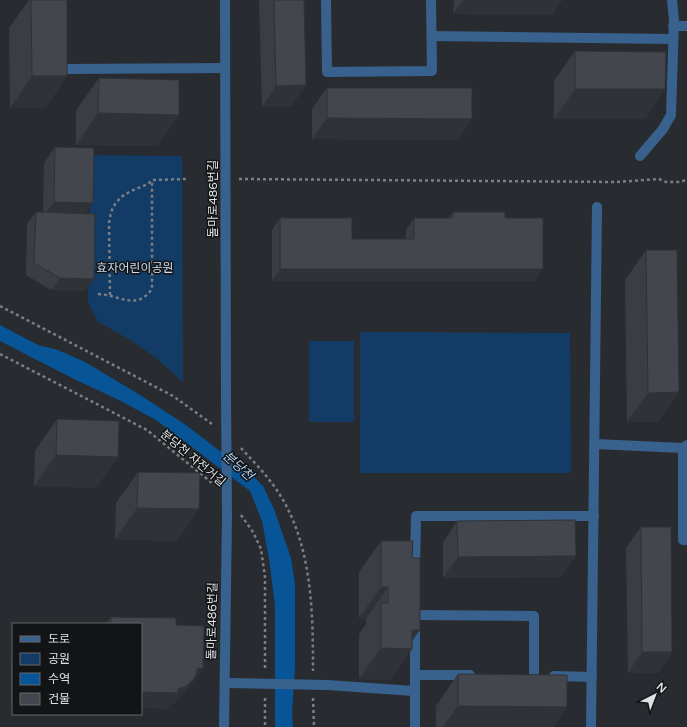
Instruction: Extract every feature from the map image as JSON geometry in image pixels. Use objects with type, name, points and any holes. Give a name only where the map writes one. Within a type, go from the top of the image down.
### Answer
[{"type":"street","name":"돌마로486번길","points":[[224,727],[227,683],[225,0]]},
{"type":"street","points":[[326,0],[327,72],[432,72],[431,0]]},
{"type":"street","points":[[640,156],[663,129],[671,114],[674,26],[672,0]]},
{"type":"street","points":[[674,26],[687,26]]},
{"type":"street","points":[[432,36],[673,39]]},
{"type":"street","points":[[66,69],[225,68]]},
{"type":"street","points":[[592,727],[597,208]]},
{"type":"street","points":[[595,444],[685,447],[683,540],[687,540]]},
{"type":"street","points":[[415,577],[416,516],[594,516]]},
{"type":"street","points":[[414,727],[415,612],[534,616],[530,676],[592,677]]},
{"type":"street","points":[[415,675],[478,675]]},
{"type":"street","points":[[227,683],[327,685],[414,691]]},
{"type":"path","points":[[110,295],[109,223],[111,212],[115,204],[121,197],[152,180],[187,179]]},
{"type":"path","points":[[235,179],[617,182],[659,179],[666,182],[687,180]]},
{"type":"path","points":[[98,294],[110,295],[133,302],[144,298],[152,289],[152,180]]},
{"type":"path","name":"분당천 자전거길","points":[[0,354],[147,430],[216,488]]},
{"type":"path","points":[[237,510],[253,532],[261,549],[265,576],[265,677]]},
{"type":"path","points":[[265,693],[265,727]]},
{"type":"green space","name":"효자어린이공원","points":[[91,155],[182,156],[183,382],[156,358],[129,339],[98,322],[88,302]]},
{"type":"green space","points":[[360,332],[570,333],[571,473],[360,473]]},
{"type":"green space","points":[[309,341],[354,341],[354,422],[309,422]]},
{"type":"water","name":"분당천","points":[[0,325],[38,345],[58,350],[85,362],[140,395],[183,423],[220,451],[242,465],[263,486],[274,509],[291,558],[295,585],[293,727],[275,727],[275,605],[262,521],[250,491],[156,420],[0,341]]},
{"type":"building","points":[[31,0],[67,0],[67,76],[32,76]]},
{"type":"building","points":[[274,0],[304,0],[306,85],[276,86]]},
{"type":"building","points":[[575,51],[666,52],[665,89],[575,89]]},
{"type":"building","points":[[99,78],[179,80],[179,115],[98,113]]},
{"type":"building","points":[[327,88],[472,88],[472,119],[327,118]]},
{"type":"building","points":[[55,147],[94,148],[93,203],[54,202]]},
{"type":"building","points":[[36,212],[95,214],[94,279],[60,278],[34,263]]},
{"type":"building","points":[[453,212],[505,212],[505,218],[543,218],[543,269],[280,269],[280,218],[352,218],[352,239],[414,239],[414,218],[453,218]]},
{"type":"building","points":[[646,250],[677,250],[679,392],[648,393]]},
{"type":"building","points":[[57,419],[119,421],[118,457],[56,455]]},
{"type":"building","points":[[138,472],[200,473],[199,509],[137,508]]},
{"type":"building","points":[[575,520],[576,556],[458,557],[457,521]]},
{"type":"building","points":[[641,527],[671,527],[672,652],[642,652]]},
{"type":"building","points":[[381,541],[413,541],[412,558],[420,558],[420,630],[412,630],[412,649],[381,648],[381,603],[388,603],[388,587],[381,587]]},
{"type":"building","points":[[111,617],[176,618],[176,625],[204,626],[203,669],[198,668],[194,679],[185,687],[178,689],[178,693],[142,692],[142,623],[111,623]]},
{"type":"building","points":[[458,674],[567,675],[567,707],[458,706]]}]
